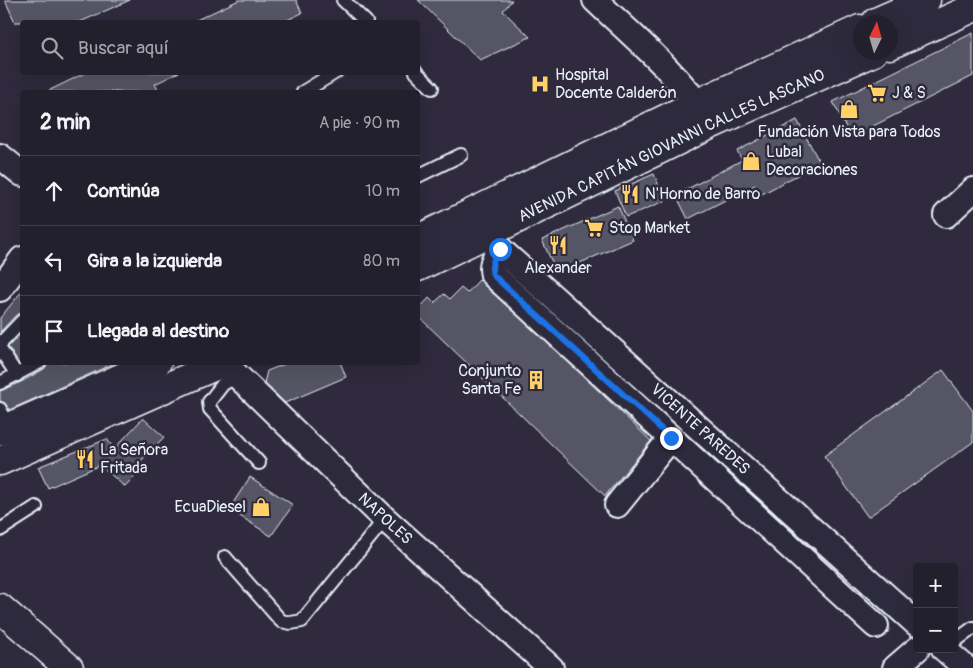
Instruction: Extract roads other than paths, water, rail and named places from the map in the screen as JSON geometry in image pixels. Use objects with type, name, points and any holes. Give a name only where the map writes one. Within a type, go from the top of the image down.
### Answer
[{"type":"main road","points":[[892,15],[926,0]]},
{"type":"main road","points":[[898,41],[973,8]]},
{"type":"main road","name":"AVENIDA CAPITÁN GIOVANNI CALLES LASCANO","points":[[420,267],[492,242],[705,113],[853,33]]},
{"type":"main road","name":"AVENIDA CAPITÁN GIOVANNI CALLES LASCANO","points":[[420,238],[705,113],[853,59]]},
{"type":"main road","points":[[3,422],[149,365]]},
{"type":"main road","points":[[0,461],[228,367]]},
{"type":"main road","points":[[0,608],[70,668]]},
{"type":"street","points":[[595,0],[666,67],[705,113]]},
{"type":"street","points":[[946,215],[973,190]]},
{"type":"street","points":[[492,242],[491,267],[493,275],[876,626]]},
{"type":"street","name":"VICENTE PAREDES","points":[[492,242],[913,620]]},
{"type":"street","points":[[0,289],[20,262]]},
{"type":"street","name":"NAPOLES","points":[[228,367],[385,519],[551,668]]},
{"type":"street","points":[[617,505],[671,438]]},
{"type":"street","points":[[895,668],[913,652]]},
{"type":"street","points":[[949,653],[966,668]]},
{"type":"lane","points":[[343,0],[362,20]]},
{"type":"lane","points":[[306,90],[331,75]]},
{"type":"lane","points":[[419,75],[432,88]]},
{"type":"lane","points":[[420,175],[461,155]]},
{"type":"lane","points":[[0,344],[20,323]]},
{"type":"lane","points":[[0,349],[17,375]]},
{"type":"lane","points":[[0,383],[35,365]]},
{"type":"lane","points":[[228,367],[223,384],[208,402],[208,405],[259,464]]},
{"type":"lane","points":[[0,530],[36,507]]},
{"type":"lane","points":[[225,557],[281,621],[291,623],[302,621],[385,519]]},
{"type":"lane","points":[[958,639],[973,628]]},
{"type":"place","name":"Hospital Docente Calderón","points":[[540,84]]},
{"type":"place","name":"J & S","points":[[877,93]]},
{"type":"place","name":"Fundación Vista para Todos","points":[[849,109]]},
{"type":"place","name":"Lubal Decoraciones","points":[[751,161]]},
{"type":"place","name":"N'Horno de Barro","points":[[630,194]]},
{"type":"place","name":"Stop Market","points":[[594,228]]},
{"type":"place","name":"Alexander","points":[[558,245]]},
{"type":"place","name":"Conjunto Santa Fe","points":[[536,380]]},
{"type":"place","name":"La Señora Fritada","points":[[85,459]]},
{"type":"place","name":"EcuaDiesel","points":[[261,507]]}]
